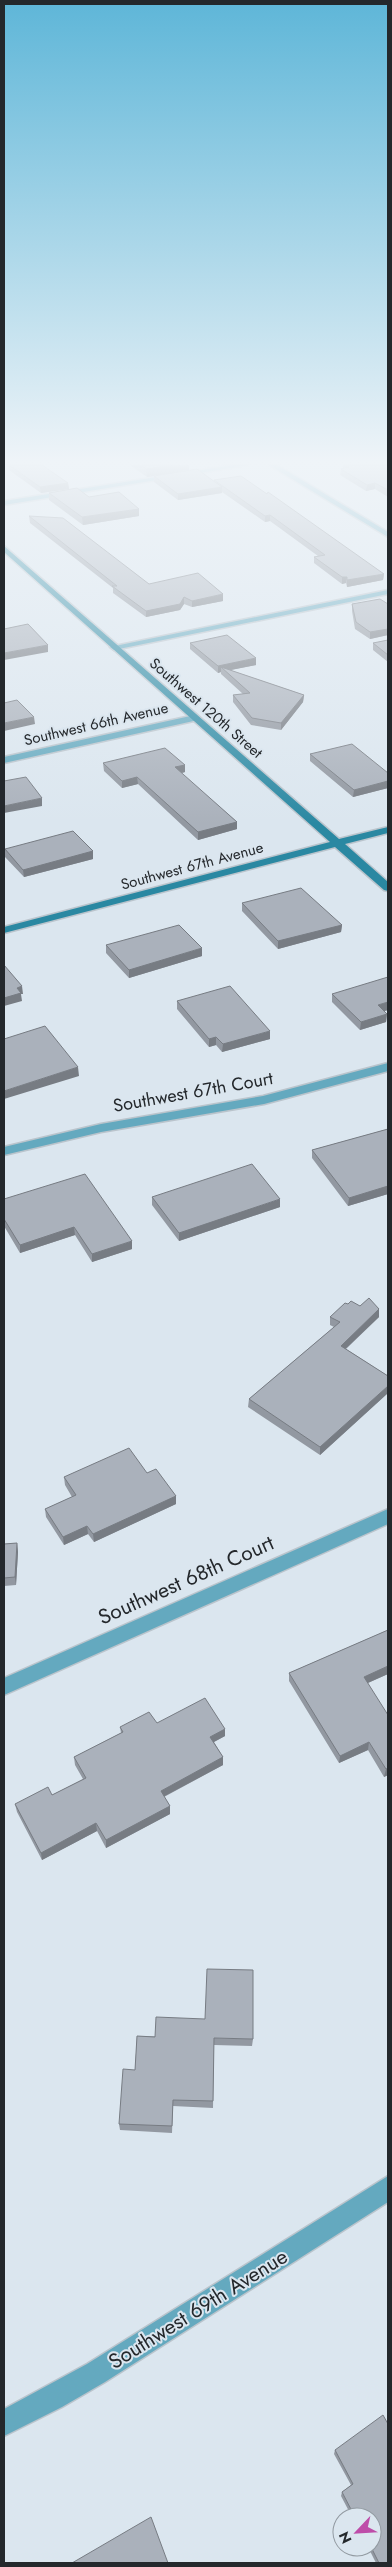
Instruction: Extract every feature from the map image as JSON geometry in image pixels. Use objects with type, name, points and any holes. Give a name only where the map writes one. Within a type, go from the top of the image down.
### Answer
[{"type":"street","name":"Southwest 120th Street","points":[[45,585],[388,888]]},
{"type":"street","points":[[114,647],[388,592]]},
{"type":"street","name":"Southwest 66th Avenue","points":[[4,760],[195,718]]},
{"type":"street","name":"Southwest 67th Avenue","points":[[4,930],[388,830]]},
{"type":"street","name":"Southwest 67th Court","points":[[4,1151],[101,1128],[264,1100],[388,1068]]},
{"type":"street","name":"Southwest 68th Court","points":[[4,1687],[388,1516]]},
{"type":"street","name":"Southwest 69th Avenue","points":[[4,2423],[96,2373],[388,2188]]},
{"type":"building","points":[[115,585],[212,585],[223,594],[192,601],[184,597],[180,604],[146,611],[112,586],[117,586]]},
{"type":"building","points":[[380,599],[388,604],[388,629],[370,632],[356,622],[352,604]]},
{"type":"building","points":[[28,624],[48,645],[4,653],[4,629]]},
{"type":"building","points":[[227,635],[256,658],[218,666],[190,643]]},
{"type":"building","points":[[388,640],[388,655],[373,643]]},
{"type":"building","points":[[221,667],[304,695],[281,723],[252,718],[233,695],[250,693]]},
{"type":"building","points":[[17,700],[34,717],[4,723],[4,703]]},
{"type":"building","points":[[352,744],[388,773],[388,781],[354,790],[310,754]]},
{"type":"building","points":[[165,748],[185,765],[175,767],[237,822],[198,832],[137,777],[122,781],[103,763]]},
{"type":"building","points":[[26,777],[42,798],[4,806],[4,781]]},
{"type":"building","points":[[73,831],[93,851],[23,870],[5,849]]},
{"type":"building","points":[[301,888],[342,925],[278,941],[242,903]]},
{"type":"building","points":[[179,925],[202,948],[129,970],[106,945]]},
{"type":"building","points":[[4,965],[22,986],[17,988],[21,993],[4,998]]},
{"type":"building","points":[[388,977],[388,1002],[378,1005],[387,1014],[361,1022],[332,994]]},
{"type":"building","points":[[230,986],[270,1031],[223,1044],[216,1037],[209,1039],[177,1001]]},
{"type":"building","points":[[45,1026],[78,1067],[4,1091],[4,1039]]},
{"type":"building","points":[[388,1129],[388,1186],[349,1198],[312,1150]]},
{"type":"building","points":[[252,1164],[280,1199],[179,1233],[152,1197]]},
{"type":"building","points":[[85,1174],[132,1241],[92,1254],[74,1227],[20,1245],[4,1219],[4,1199]]},
{"type":"building","points":[[369,1298],[379,1309],[341,1346],[388,1376],[388,1386],[320,1447],[249,1399],[340,1322],[330,1317],[345,1303],[348,1304],[351,1301],[360,1306]]},
{"type":"building","points":[[129,1448],[147,1473],[156,1469],[176,1496],[93,1534],[87,1526],[63,1537],[45,1509],[76,1495],[64,1477]]},
{"type":"building","points":[[17,1543],[15,1577],[4,1578],[4,1544]]},
{"type":"building","points":[[388,1630],[388,1666],[364,1677],[388,1715],[388,1768],[386,1769],[369,1742],[340,1756],[289,1673]]},
{"type":"building","points":[[205,1698],[225,1729],[210,1737],[223,1757],[161,1791],[170,1806],[106,1840],[96,1823],[41,1853],[15,1804],[48,1787],[52,1795],[86,1778],[74,1757],[123,1732],[120,1727],[149,1712],[157,1723]]},
{"type":"building","points":[[207,1969],[253,1970],[253,2039],[214,2038],[213,2101],[173,2100],[172,2126],[119,2124],[123,2069],[135,2070],[137,2036],[155,2037],[156,2017],[205,2019]]},
{"type":"building","points":[[383,2415],[388,2424],[388,2563],[379,2563],[376,2557],[382,2557],[382,2507],[350,2507],[342,2492],[353,2484],[335,2450]]},
{"type":"building","points":[[151,2517],[168,2563],[72,2563]]}]
